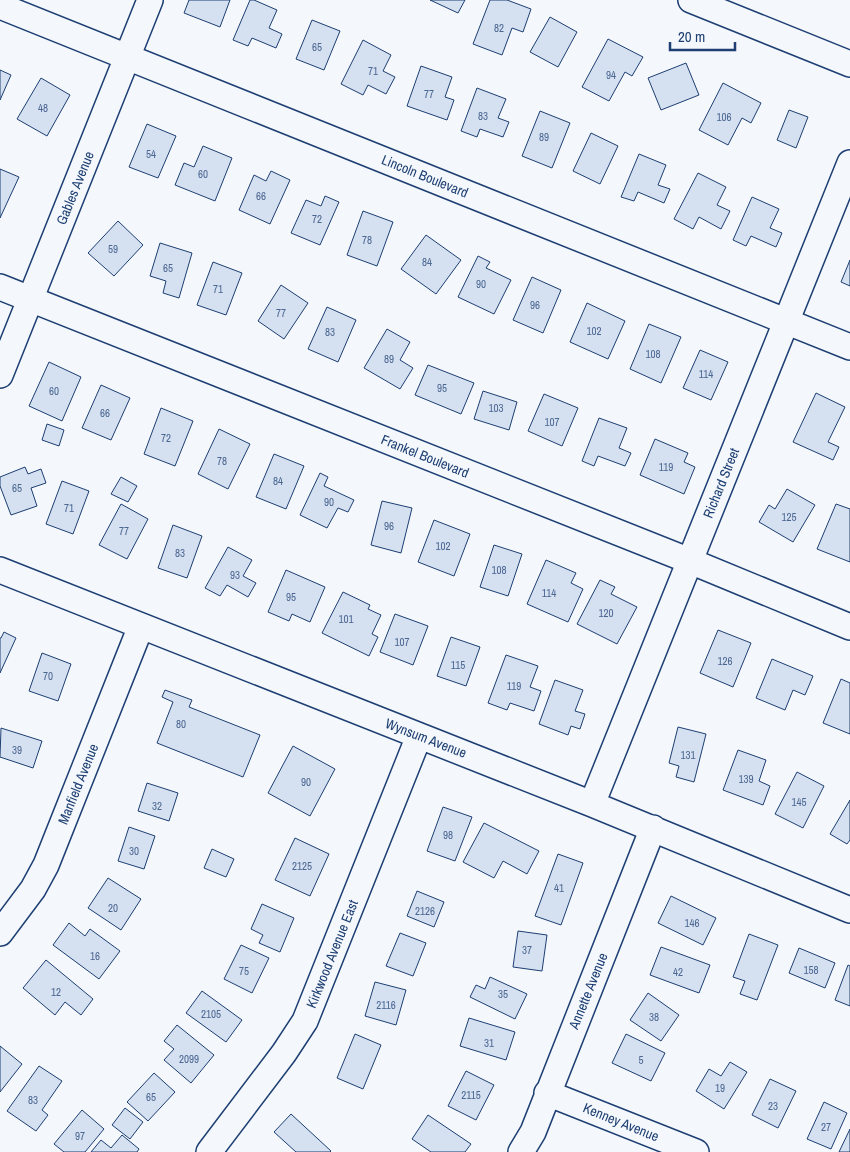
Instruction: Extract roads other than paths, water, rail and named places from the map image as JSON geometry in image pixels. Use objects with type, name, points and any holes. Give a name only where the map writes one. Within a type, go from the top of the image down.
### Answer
[{"type":"street","name":"Gables Avenue","points":[[0,375],[150,0]]},
{"type":"street","points":[[691,0],[850,64]]},
{"type":"street","name":"Lincoln Boulevard","points":[[0,6],[850,347]]},
{"type":"street","name":"Richard Street","points":[[592,804],[850,163]]},
{"type":"street","name":"Frankel Boulevard","points":[[0,286],[690,561],[850,627]]},
{"type":"street","name":"Wynsum Avenue","points":[[0,570],[653,828],[850,910]]},
{"type":"street","name":"Manfield Avenue","points":[[0,933],[33,889],[46,865],[141,626]]},
{"type":"street","name":"Kirkwood Avenue East","points":[[209,1152],[284,1053],[305,1021],[419,736]]},
{"type":"street","name":"Annette Avenue","points":[[521,1152],[533,1132],[547,1092],[653,828]]},
{"type":"street","name":"Kenney Avenue","points":[[547,1092],[696,1152]]}]
